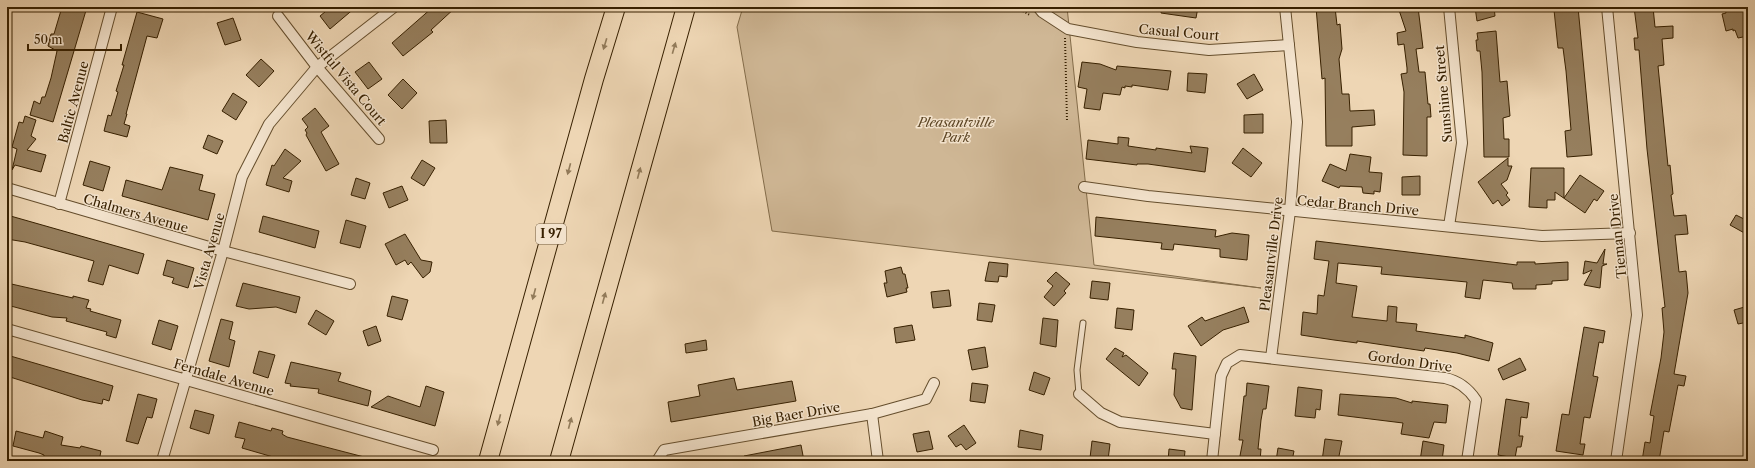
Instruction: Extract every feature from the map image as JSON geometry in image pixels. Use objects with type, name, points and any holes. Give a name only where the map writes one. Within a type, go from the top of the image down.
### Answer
[{"type":"highway","name":"I 97","points":[[488,461],[594,79],[616,7]]},
{"type":"highway","points":[[559,461],[686,7]]},
{"type":"street","name":"Baltic Avenue","points":[[59,204],[112,7]]},
{"type":"street","name":"Vista Avenue","points":[[162,461],[184,380],[223,252],[242,178],[269,124],[317,67],[394,7]]},
{"type":"street","points":[[1038,7],[1066,33]]},
{"type":"street","name":"Pleasantville Drive","points":[[1271,358],[1290,211],[1297,122],[1285,7]]},
{"type":"street","name":"Sunshine Street","points":[[1449,7],[1462,143],[1449,226]]},
{"type":"street","name":"Tieman Drive","points":[[1607,7],[1637,316],[1616,461]]},
{"type":"street","name":"Wistful Vista Court","points":[[278,16],[317,67],[379,139]]},
{"type":"street","name":"Casual Court","points":[[1066,33],[1209,50],[1289,44]]},
{"type":"street","name":"Cedar Branch Drive","points":[[1084,187],[1111,192],[1542,236],[1630,233]]},
{"type":"street","name":"Chalmers Avenue","points":[[7,188],[223,252],[350,284]]},
{"type":"street","name":"Ferndale Avenue","points":[[7,329],[434,450]]},
{"type":"street","points":[[1212,461],[1221,376],[1227,363],[1240,355],[1271,358]]},
{"type":"street","name":"Gordon Drive","points":[[1271,358],[1445,378],[1457,381],[1469,390],[1476,400],[1467,461]]},
{"type":"street","name":"Big Baer Drive","points":[[657,461],[664,450],[872,414],[926,399],[934,383]]},
{"type":"street","points":[[1079,394],[1101,414],[1120,422],[1215,434]]},
{"type":"street","points":[[872,414],[878,461]]},
{"type":"lane","points":[[1079,394],[1077,370],[1083,322]]},
{"type":"path","points":[[1015,7],[1034,18]]},
{"type":"path","points":[[1066,33],[1067,121]]},
{"type":"green space","name":"Pleasantville Park","points":[[743,7],[1067,7],[1094,265],[1261,288],[772,231],[737,27]]},
{"type":"building","points":[[62,7],[87,7],[53,122],[30,115],[34,101],[40,104],[42,97],[45,97],[51,78],[57,51],[48,46],[51,34],[54,34]]},
{"type":"building","points":[[331,7],[356,7],[330,29],[320,16]]},
{"type":"building","points":[[433,7],[456,7],[431,30],[433,32],[403,56],[392,43]]},
{"type":"building","points":[[1162,7],[1198,7],[1196,18],[1161,13]]},
{"type":"building","points":[[1316,7],[1335,7],[1337,25],[1340,24],[1342,49],[1339,59],[1342,94],[1349,94],[1350,111],[1374,110],[1375,125],[1352,127],[1352,146],[1326,146],[1325,78],[1322,79]]},
{"type":"building","points":[[1398,7],[1418,7],[1423,48],[1416,49],[1419,72],[1425,72],[1428,104],[1430,104],[1431,117],[1427,117],[1427,156],[1403,155],[1404,92],[1401,74],[1407,73],[1407,68],[1404,44],[1398,45],[1397,33],[1406,31]]},
{"type":"building","points":[[1475,7],[1494,7],[1495,16],[1477,21]]},
{"type":"building","points":[[1560,7],[1578,7],[1592,155],[1567,157],[1565,131],[1571,130],[1566,71],[1563,48],[1558,48],[1554,10],[1560,10]]},
{"type":"building","points":[[1634,7],[1653,7],[1655,27],[1673,26],[1673,38],[1662,39],[1664,65],[1658,66],[1668,166],[1670,165],[1673,194],[1671,195],[1674,216],[1686,215],[1688,234],[1675,235],[1679,272],[1686,271],[1688,293],[1674,374],[1686,376],[1684,386],[1678,385],[1669,432],[1664,431],[1659,461],[1642,461],[1645,442],[1650,443],[1654,416],[1650,415],[1661,358],[1664,332],[1662,308],[1665,307],[1647,149],[1639,50],[1635,50],[1634,38],[1638,38]]},
{"type":"building","points":[[1748,7],[1748,36],[1738,38],[1735,30],[1733,31],[1733,29],[1726,31],[1722,14],[1726,13],[1725,8]]},
{"type":"building","points":[[137,12],[163,19],[157,38],[147,36],[124,124],[130,126],[127,137],[104,131],[108,115],[111,116],[118,92],[116,91],[124,65],[122,65]]},
{"type":"building","points":[[233,18],[241,40],[225,45],[217,23]]},
{"type":"building","points":[[1496,31],[1500,82],[1507,81],[1510,116],[1503,118],[1504,139],[1509,139],[1509,157],[1484,157],[1482,72],[1480,51],[1477,51],[1476,40],[1478,40],[1477,33]]},
{"type":"building","points":[[261,59],[274,71],[259,87],[246,75]]},
{"type":"building","points":[[369,62],[382,79],[368,89],[355,72]]},
{"type":"building","points":[[1082,62],[1100,64],[1116,70],[1117,66],[1171,71],[1168,90],[1132,85],[1132,87],[1125,86],[1125,88],[1122,87],[1120,95],[1103,93],[1100,110],[1084,108],[1087,89],[1078,87]]},
{"type":"building","points":[[1188,73],[1207,74],[1205,93],[1187,91]]},
{"type":"building","points":[[1254,74],[1263,90],[1247,99],[1237,84]]},
{"type":"building","points":[[403,79],[417,93],[402,109],[388,95]]},
{"type":"building","points":[[233,93],[247,102],[236,120],[222,111]]},
{"type":"building","points":[[315,108],[329,126],[321,132],[339,164],[326,171],[306,135],[307,133],[305,130],[308,127],[302,119]]},
{"type":"building","points":[[1263,114],[1263,133],[1244,133],[1244,115]]},
{"type":"building","points":[[25,116],[36,120],[31,136],[36,139],[27,150],[46,155],[41,172],[15,165],[12,170],[17,149],[12,147],[19,122],[23,123]]},
{"type":"building","points":[[446,120],[447,143],[430,143],[429,121]]},
{"type":"building","points":[[208,135],[223,141],[217,154],[203,148]]},
{"type":"building","points":[[1118,137],[1129,138],[1128,146],[1156,150],[1156,148],[1192,153],[1190,146],[1208,148],[1205,172],[1148,164],[1137,165],[1086,159],[1088,140],[1118,144]]},
{"type":"building","points":[[1243,148],[1262,163],[1251,177],[1232,163]]},
{"type":"building","points":[[285,149],[301,161],[283,178],[292,181],[289,192],[266,185],[272,165],[274,166]]},
{"type":"building","points":[[1350,154],[1371,157],[1369,172],[1382,173],[1380,192],[1374,191],[1374,194],[1363,193],[1362,187],[1340,186],[1339,188],[1322,181],[1330,164],[1346,171]]},
{"type":"building","points":[[1508,158],[1508,166],[1512,166],[1507,180],[1501,184],[1508,193],[1506,195],[1510,200],[1502,206],[1498,200],[1493,204],[1478,182]]},
{"type":"building","points":[[422,160],[435,168],[424,186],[411,178]]},
{"type":"building","points":[[90,161],[110,167],[103,191],[83,185]]},
{"type":"building","points":[[170,167],[203,175],[199,190],[215,194],[208,220],[122,196],[126,180],[162,190]]},
{"type":"building","points":[[1531,168],[1564,168],[1564,198],[1580,175],[1604,191],[1597,201],[1594,199],[1585,213],[1555,192],[1555,200],[1547,200],[1547,208],[1529,207]]},
{"type":"building","points":[[1420,176],[1420,195],[1402,195],[1402,177]]},
{"type":"building","points":[[356,178],[370,183],[365,199],[351,195]]},
{"type":"building","points":[[402,186],[408,200],[389,208],[383,193]]},
{"type":"building","points":[[7,215],[144,254],[138,274],[109,265],[103,285],[88,281],[94,261],[25,242],[7,239]]},
{"type":"building","points":[[1736,215],[1748,221],[1748,235],[1730,225]]},
{"type":"building","points":[[263,216],[319,231],[315,248],[259,232]]},
{"type":"building","points":[[1096,217],[1216,230],[1215,237],[1232,233],[1249,235],[1247,260],[1220,257],[1220,249],[1174,244],[1173,250],[1161,249],[1162,243],[1095,236]]},
{"type":"building","points":[[346,220],[366,226],[360,248],[340,243]]},
{"type":"building","points":[[405,234],[421,260],[432,262],[430,272],[423,278],[411,262],[408,265],[405,260],[396,265],[385,244]]},
{"type":"building","points":[[1316,241],[1517,265],[1517,262],[1535,262],[1535,264],[1568,262],[1568,280],[1552,281],[1552,284],[1536,285],[1536,289],[1513,289],[1512,283],[1483,280],[1480,299],[1465,297],[1467,282],[1381,274],[1382,267],[1338,263],[1336,283],[1357,286],[1352,317],[1387,321],[1388,306],[1397,307],[1396,322],[1417,324],[1416,331],[1465,338],[1465,335],[1493,343],[1489,361],[1457,353],[1425,348],[1424,351],[1357,341],[1357,343],[1301,335],[1303,312],[1317,314],[1318,295],[1324,296],[1329,261],[1314,259]]},
{"type":"building","points":[[1605,249],[1603,264],[1607,264],[1602,266],[1600,288],[1584,285],[1592,270],[1583,274],[1585,261],[1597,263]]},
{"type":"building","points":[[167,260],[194,268],[188,288],[172,283],[174,278],[163,275]]},
{"type":"building","points":[[989,262],[1008,264],[1007,277],[999,276],[998,282],[985,281]]},
{"type":"building","points":[[901,267],[903,274],[905,274],[908,288],[906,288],[907,292],[887,297],[884,283],[887,283],[885,271]]},
{"type":"building","points":[[1056,272],[1070,284],[1064,291],[1066,293],[1054,306],[1044,297],[1053,286],[1047,281]]},
{"type":"building","points":[[1092,281],[1110,283],[1108,300],[1090,298]]},
{"type":"building","points":[[7,283],[73,298],[73,296],[89,300],[86,308],[91,309],[90,311],[121,320],[116,338],[106,335],[107,332],[66,321],[67,318],[52,317],[7,305]]},
{"type":"building","points":[[243,283],[300,297],[296,313],[276,307],[249,309],[236,306]]},
{"type":"building","points":[[949,290],[951,306],[933,308],[931,292]]},
{"type":"building","points":[[392,296],[408,300],[402,320],[387,316]]},
{"type":"building","points":[[979,303],[995,305],[992,322],[977,320]]},
{"type":"building","points":[[1748,306],[1748,322],[1738,324],[1734,310]]},
{"type":"building","points":[[1244,307],[1249,322],[1223,330],[1201,346],[1188,326],[1202,317],[1205,321]]},
{"type":"building","points":[[1117,308],[1134,310],[1132,330],[1115,328]]},
{"type":"building","points":[[316,310],[334,321],[326,335],[308,324]]},
{"type":"building","points":[[1043,318],[1058,320],[1056,347],[1040,344]]},
{"type":"building","points":[[221,319],[233,322],[229,339],[235,341],[229,367],[209,361]]},
{"type":"building","points":[[159,320],[178,326],[171,350],[152,344]]},
{"type":"building","points":[[912,325],[915,340],[896,343],[894,328]]},
{"type":"building","points":[[376,326],[381,341],[368,346],[363,331]]},
{"type":"building","points":[[1584,327],[1605,331],[1603,343],[1599,342],[1593,376],[1598,377],[1590,418],[1584,417],[1580,444],[1585,444],[1583,455],[1556,451],[1562,414],[1569,415]]},
{"type":"building","points":[[706,340],[707,350],[686,353],[685,344]]},
{"type":"building","points":[[985,347],[988,367],[972,370],[968,350]]},
{"type":"building","points":[[1115,348],[1124,353],[1122,357],[1126,355],[1148,373],[1139,386],[1106,359]]},
{"type":"building","points":[[259,351],[275,355],[268,378],[253,373]]},
{"type":"building","points":[[1174,353],[1196,356],[1192,410],[1181,408],[1174,395],[1176,369],[1172,369]]},
{"type":"building","points":[[7,355],[113,386],[109,401],[103,399],[102,404],[82,400],[7,376]]},
{"type":"building","points":[[1520,358],[1526,370],[1503,380],[1498,369]]},
{"type":"building","points":[[291,362],[341,373],[338,381],[371,391],[368,406],[318,393],[319,389],[290,386],[291,384],[285,383]]},
{"type":"building","points":[[1034,372],[1050,378],[1044,395],[1029,390]]},
{"type":"building","points":[[734,378],[737,390],[792,381],[796,401],[671,422],[668,402],[700,396],[698,385]]},
{"type":"building","points":[[972,383],[988,385],[985,403],[970,401]]},
{"type":"building","points":[[1247,383],[1269,386],[1266,409],[1263,409],[1261,420],[1258,449],[1261,449],[1260,461],[1239,461],[1243,440],[1239,440]]},
{"type":"building","points":[[426,386],[444,392],[435,426],[371,407],[388,396],[420,407]]},
{"type":"building","points":[[1298,387],[1322,390],[1320,410],[1316,409],[1315,418],[1295,416]]},
{"type":"building","points":[[138,394],[157,399],[152,418],[147,417],[138,444],[126,441]]},
{"type":"building","points":[[1340,394],[1396,398],[1412,403],[1412,401],[1448,405],[1446,423],[1434,422],[1429,438],[1401,434],[1403,423],[1338,415]]},
{"type":"building","points":[[1506,399],[1529,403],[1527,418],[1521,417],[1519,436],[1523,436],[1521,447],[1517,447],[1515,458],[1498,455]]},
{"type":"building","points":[[195,410],[214,415],[209,434],[190,428]]},
{"type":"building","points":[[239,422],[271,431],[272,428],[283,431],[282,434],[287,437],[368,458],[368,461],[287,461],[242,448],[245,439],[235,437]]},
{"type":"building","points":[[964,425],[976,443],[966,450],[961,444],[956,447],[948,436]]},
{"type":"building","points":[[1020,430],[1043,435],[1041,450],[1018,447]]},
{"type":"building","points":[[16,431],[43,438],[45,431],[63,437],[61,445],[80,448],[81,446],[101,451],[99,461],[53,461],[44,458],[44,455],[39,453],[13,446]]},
{"type":"building","points":[[929,431],[933,449],[917,452],[913,434]]},
{"type":"building","points":[[1325,439],[1342,441],[1338,461],[1322,461]]},
{"type":"building","points":[[1092,441],[1110,444],[1108,460],[1090,458]]},
{"type":"building","points":[[1423,441],[1444,445],[1442,461],[1420,461]]},
{"type":"building","points":[[801,445],[804,461],[744,461],[744,456]]},
{"type":"building","points":[[1278,448],[1294,451],[1292,461],[1276,461]]},
{"type":"building","points":[[1169,449],[1185,451],[1184,461],[1168,461]]}]
